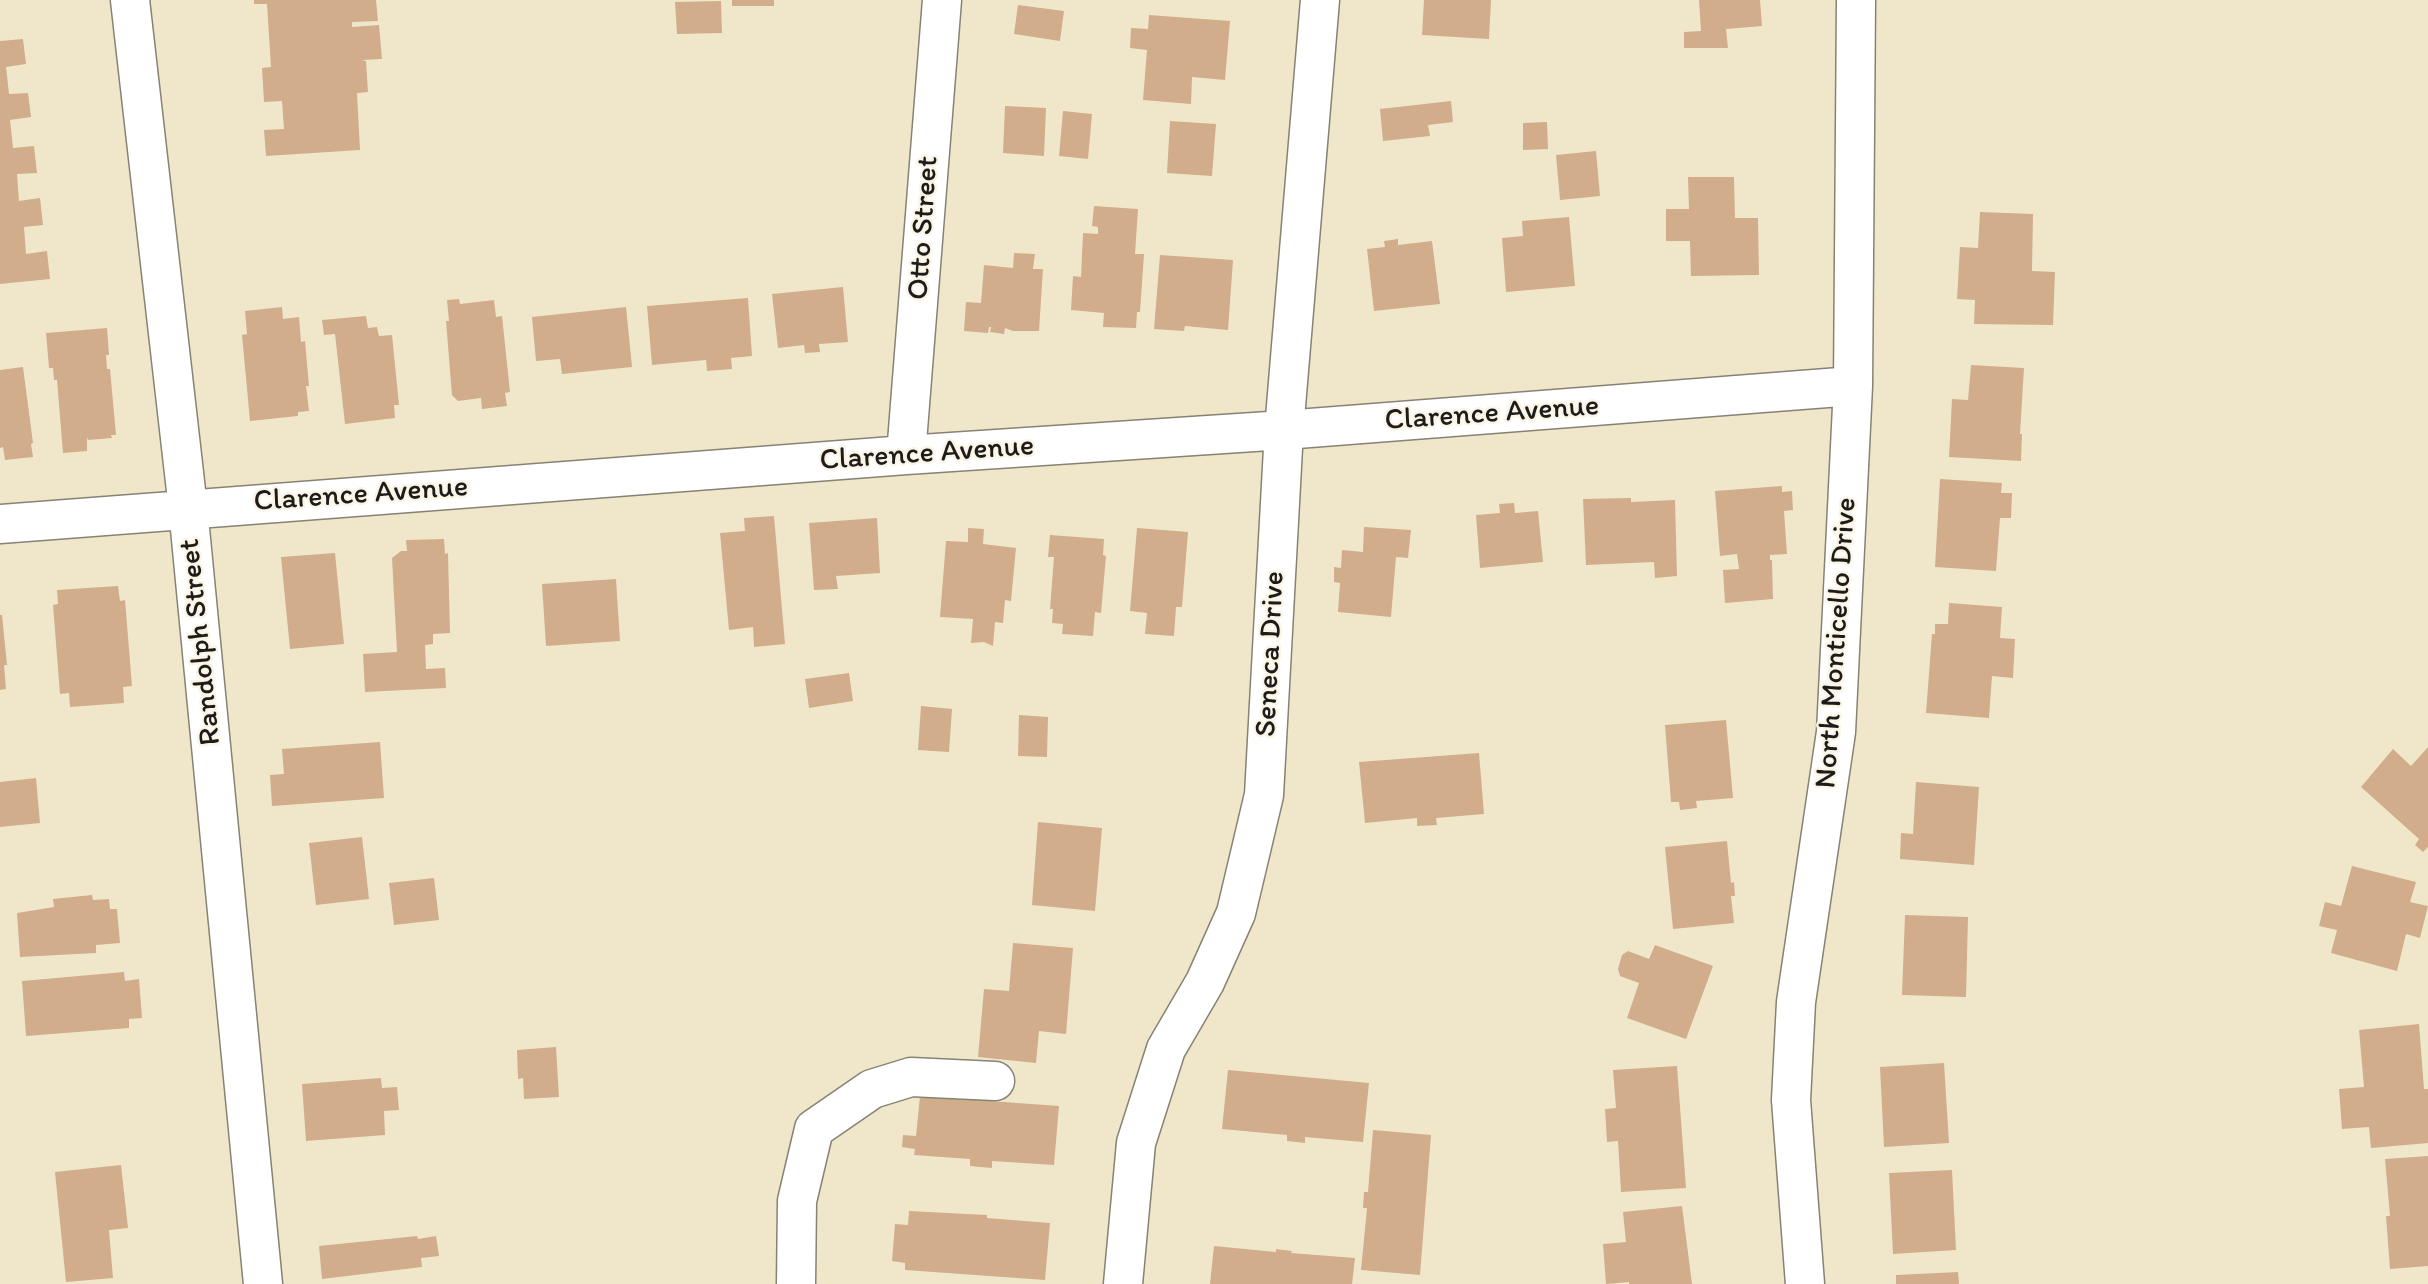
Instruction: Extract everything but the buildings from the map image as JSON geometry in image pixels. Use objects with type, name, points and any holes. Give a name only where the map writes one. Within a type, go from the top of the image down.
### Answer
[{"type":"street","name":"Randolph Street","points":[[130,0],[188,508],[263,1284]]},
{"type":"street","name":"Otto Street","points":[[906,455],[942,0]]},
{"type":"street","name":"Seneca Drive","points":[[1123,1284],[1136,1143],[1167,1049],[1205,982],[1236,913],[1264,795],[1284,430],[1320,0]]},
{"type":"street","name":"North Monticello Drive","points":[[1805,1284],[1791,1100],[1796,1002],[1836,732],[1853,386],[1856,0]]},
{"type":"street","name":"Clarence Avenue","points":[[0,524],[1853,386]]},
{"type":"street","points":[[796,1284],[797,1201],[814,1129],[872,1089],[911,1077],[995,1081]]}]
